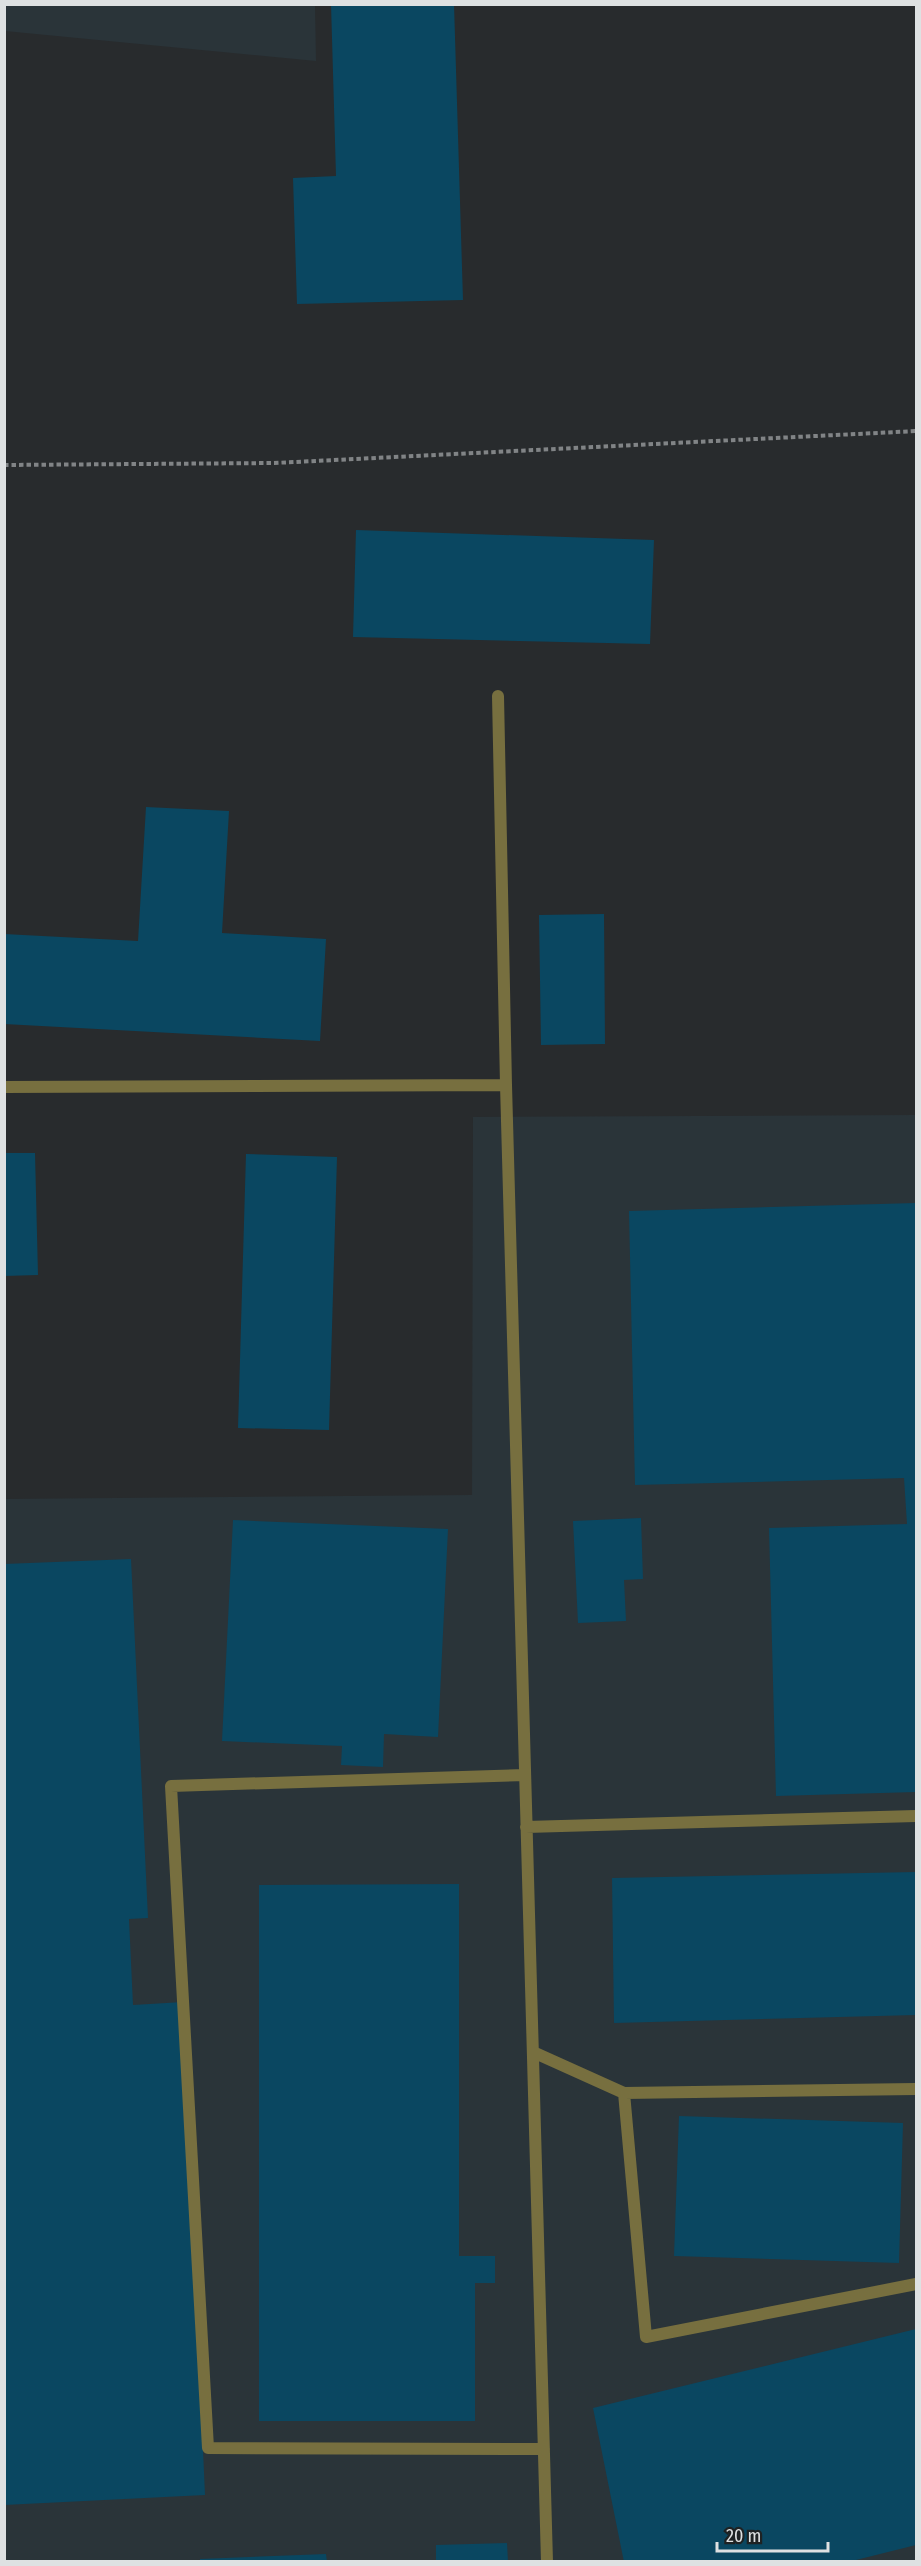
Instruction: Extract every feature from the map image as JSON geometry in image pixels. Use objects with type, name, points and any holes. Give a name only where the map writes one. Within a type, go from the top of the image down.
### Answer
[{"type":"lane","points":[[498,696],[506,1085],[547,2562]]},
{"type":"lane","points":[[4,1088],[506,1085]]},
{"type":"lane","points":[[525,1775],[171,1786],[208,2448],[544,2450]]},
{"type":"lane","points":[[526,1827],[916,1816]]},
{"type":"lane","points":[[533,2052],[624,2093],[916,2089]]},
{"type":"lane","points":[[624,2093],[646,2337],[916,2283]]},
{"type":"path","points":[[4,465],[274,462],[916,431]]},
{"type":"shaded area","points":[[4,5],[315,5],[316,61],[5,31]]},
{"type":"shaded area","points":[[916,1115],[916,2561],[5,2561],[4,1499],[472,1495],[473,1117]]},
{"type":"building","points":[[331,4],[454,4],[463,300],[297,304],[293,178],[336,176]]},
{"type":"building","points":[[356,530],[654,540],[650,644],[353,637]]},
{"type":"building","points":[[146,807],[229,811],[222,933],[326,939],[320,1041],[4,1024],[4,934],[138,941]]},
{"type":"building","points":[[604,914],[605,1044],[541,1045],[539,915]]},
{"type":"building","points":[[4,1153],[35,1153],[38,1275],[4,1276]]},
{"type":"building","points":[[246,1154],[337,1157],[329,1430],[238,1428]]},
{"type":"building","points":[[916,1203],[916,1792],[776,1796],[769,1528],[907,1524],[904,1478],[635,1485],[629,1211]]},
{"type":"building","points":[[641,1518],[643,1579],[624,1580],[626,1621],[578,1623],[573,1521]]},
{"type":"building","points":[[233,1520],[448,1529],[438,1737],[384,1734],[383,1767],[341,1765],[342,1746],[222,1741]]},
{"type":"building","points":[[131,1559],[148,1918],[129,1919],[133,2005],[183,2002],[205,2495],[4,2505],[4,1564]]},
{"type":"building","points":[[916,1872],[916,2015],[614,2023],[612,1878]]},
{"type":"building","points":[[459,1884],[459,2256],[495,2256],[495,2283],[475,2283],[475,2421],[259,2421],[259,1885]]},
{"type":"building","points":[[679,2116],[903,2123],[899,2263],[674,2256]]},
{"type":"building","points":[[916,2329],[916,2545],[848,2562],[624,2562],[593,2408]]},
{"type":"building","points":[[507,2543],[508,2562],[436,2562],[436,2545]]},
{"type":"building","points":[[326,2554],[327,2562],[200,2562],[200,2559]]}]
